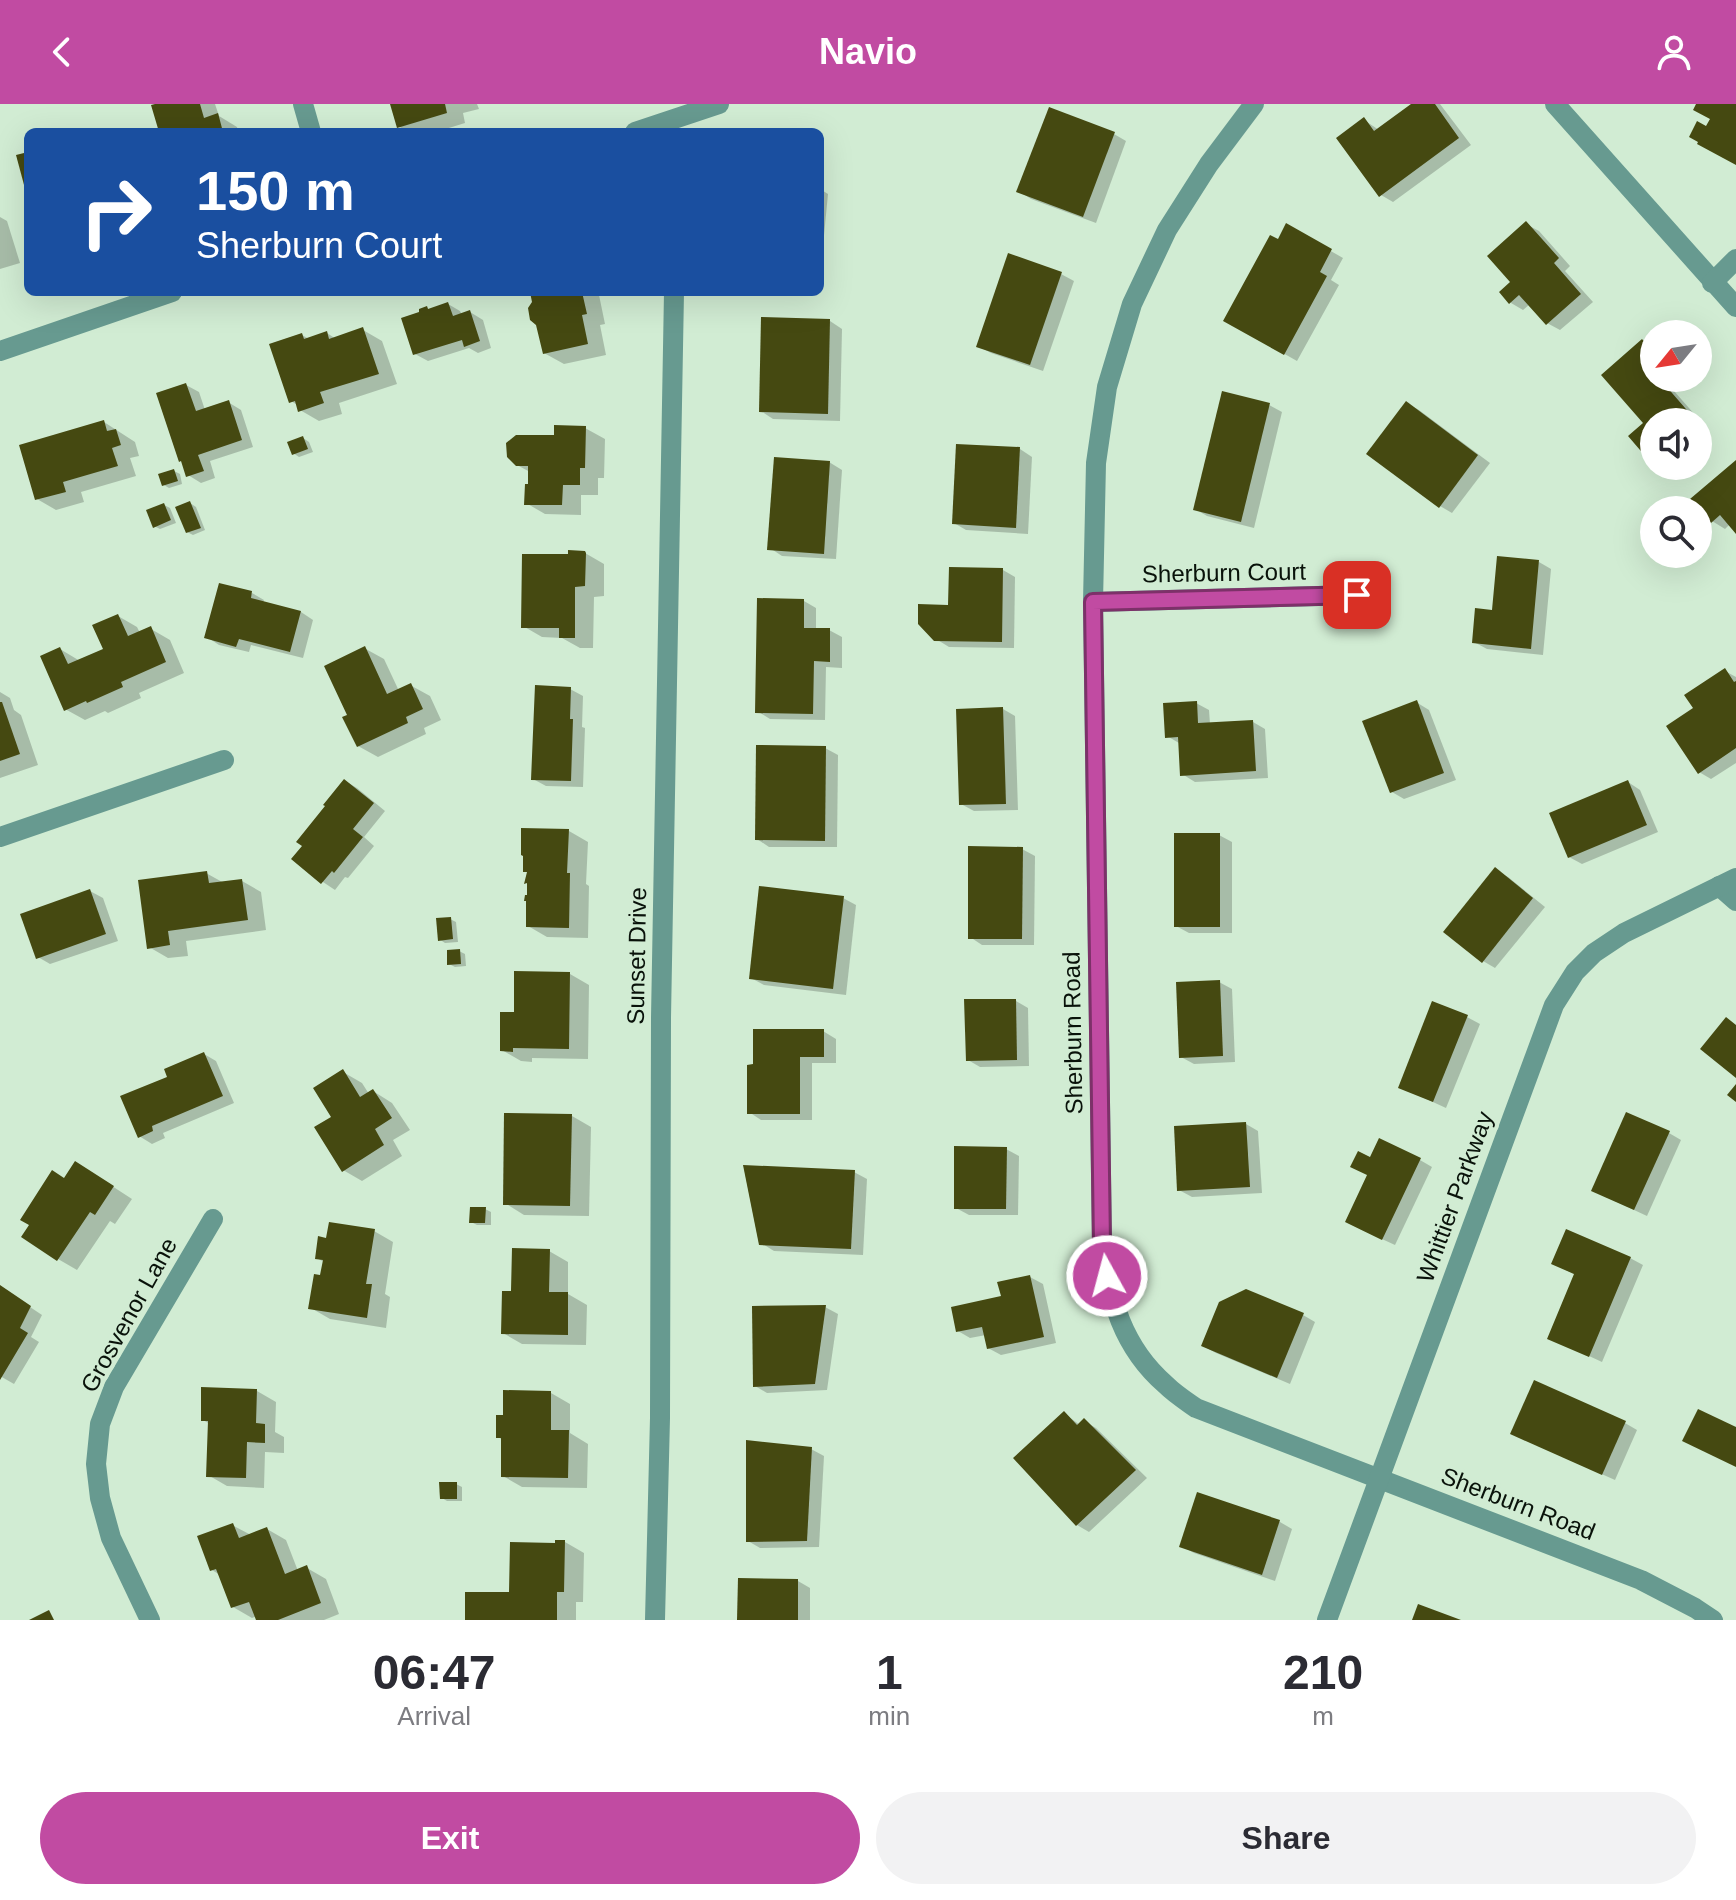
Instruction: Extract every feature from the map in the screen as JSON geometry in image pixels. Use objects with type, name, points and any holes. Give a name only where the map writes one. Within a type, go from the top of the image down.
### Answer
[{"type":"street","points":[[303,104],[310,128]]},
{"type":"street","points":[[657,128],[719,104]]},
{"type":"street","name":"Sherburn Road","points":[[1254,104],[1209,164],[1167,230],[1132,304],[1107,387],[1096,463],[1093,602],[1102,1245],[1107,1283],[1120,1321],[1139,1356],[1164,1384],[1196,1408],[1641,1580],[1713,1620]]},
{"type":"street","points":[[1555,104],[1736,307]]},
{"type":"street","points":[[1712,283],[1736,259]]},
{"type":"street","points":[[0,351],[160,296]]},
{"type":"street","name":"Sunset Drive","points":[[655,1620],[660,1388],[661,1018],[674,296]]},
{"type":"street","name":"Sherburn Court","points":[[1093,602],[1357,595]]},
{"type":"street","points":[[0,837],[224,760]]},
{"type":"street","points":[[1728,882],[1736,901]]},
{"type":"street","name":"Whittier Parkway","points":[[1327,1620],[1554,1005],[1575,972],[1594,953],[1624,933],[1728,882]]},
{"type":"street","name":"Grosvenor Lane","points":[[150,1620],[111,1538],[100,1498],[96,1464],[100,1424],[114,1387],[213,1219]]},
{"type":"building","points":[[200,104],[204,118],[218,113],[222,128],[158,128],[151,105]]},
{"type":"building","points":[[390,104],[445,104],[447,113],[397,128]]},
{"type":"building","points":[[1411,104],[1435,104],[1459,138],[1379,197],[1336,138],[1364,117],[1374,131]]},
{"type":"building","points":[[1696,104],[1736,104],[1736,165],[1689,137],[1697,121],[1706,126],[1710,119],[1693,110]]},
{"type":"building","points":[[1049,107],[1115,132],[1083,217],[1016,192]]},
{"type":"building","points":[[24,153],[24,185],[16,155]]},
{"type":"building","points":[[1526,221],[1559,258],[1554,263],[1581,294],[1546,325],[1519,295],[1509,304],[1499,292],[1510,282],[1487,256]]},
{"type":"building","points":[[1286,223],[1332,249],[1320,272],[1327,276],[1284,355],[1223,321],[1270,235],[1278,239]]},
{"type":"building","points":[[1008,253],[1062,272],[1030,365],[976,347]]},
{"type":"building","points":[[531,296],[583,296],[587,314],[582,315],[588,344],[543,354],[536,325],[530,320],[528,308],[532,302]]},
{"type":"building","points":[[448,302],[453,316],[470,310],[480,341],[464,347],[462,340],[413,355],[401,318],[427,306],[428,309]]},
{"type":"building","points":[[761,317],[830,319],[828,414],[759,412]]},
{"type":"building","points":[[363,327],[379,374],[320,392],[324,403],[298,412],[295,401],[289,403],[269,344],[302,333],[304,339],[327,331],[329,339]]},
{"type":"building","points":[[1640,341],[1640,392],[1671,392],[1685,408],[1640,408],[1640,420],[1601,375]]},
{"type":"building","points":[[186,383],[196,411],[229,400],[242,440],[198,455],[204,471],[186,477],[156,393]]},
{"type":"building","points":[[1222,391],[1270,403],[1241,522],[1193,510]]},
{"type":"building","points":[[1406,401],[1478,455],[1439,508],[1366,454]]},
{"type":"building","points":[[104,420],[107,431],[116,429],[121,445],[112,448],[118,466],[63,482],[66,492],[35,500],[19,445]]},
{"type":"building","points":[[554,425],[586,426],[585,468],[580,468],[580,485],[563,485],[562,505],[524,505],[528,466],[516,466],[507,457],[506,443],[516,435],[554,435]]},
{"type":"building","points":[[1640,426],[1640,450],[1628,436]]},
{"type":"building","points":[[303,436],[308,449],[292,455],[287,442]]},
{"type":"building","points":[[956,444],[1020,447],[1016,528],[952,524]]},
{"type":"building","points":[[774,457],[830,461],[824,554],[767,550]]},
{"type":"building","points":[[1736,460],[1736,534],[1720,515],[1712,522],[1712,496],[1694,496]]},
{"type":"building","points":[[174,469],[178,481],[162,486],[158,474]]},
{"type":"building","points":[[190,501],[201,528],[186,533],[175,507]]},
{"type":"building","points":[[164,503],[171,520],[153,528],[146,510]]},
{"type":"building","points":[[568,550],[586,553],[585,586],[575,587],[575,638],[559,638],[559,628],[521,628],[522,554],[568,554]]},
{"type":"building","points":[[1497,556],[1539,560],[1531,649],[1472,643],[1475,608],[1492,610]]},
{"type":"building","points":[[949,567],[1003,568],[1002,642],[934,641],[918,624],[918,604],[948,605]]},
{"type":"building","points":[[219,583],[252,591],[251,598],[301,611],[290,652],[239,639],[236,647],[204,638]]},
{"type":"building","points":[[757,598],[804,599],[804,628],[830,628],[830,662],[814,661],[813,714],[755,713]]},
{"type":"building","points":[[118,614],[128,636],[151,626],[166,662],[121,682],[123,687],[64,711],[40,656],[60,647],[68,664],[103,649],[92,625]]},
{"type":"building","points":[[365,646],[387,694],[411,683],[423,709],[406,717],[408,723],[357,747],[342,717],[347,715],[324,666]]},
{"type":"building","points":[[1725,668],[1736,681],[1736,748],[1698,774],[1666,726],[1693,708],[1684,695]]},
{"type":"building","points":[[535,685],[571,687],[571,781],[531,780]]},
{"type":"building","points":[[1417,700],[1444,773],[1390,793],[1362,721]]},
{"type":"building","points":[[1197,701],[1198,723],[1253,720],[1256,771],[1180,776],[1178,737],[1165,738],[1163,703]]},
{"type":"building","points":[[0,702],[20,754],[0,761]]},
{"type":"building","points":[[1003,707],[1006,804],[959,805],[956,709]]},
{"type":"building","points":[[756,745],[826,746],[825,841],[755,840]]},
{"type":"building","points":[[344,779],[374,803],[353,829],[363,837],[321,884],[291,859],[302,846],[296,842]]},
{"type":"building","points":[[1628,780],[1647,825],[1568,858],[1549,813]]},
{"type":"building","points":[[521,828],[569,829],[569,928],[526,927],[524,901],[527,883],[524,884],[527,872],[523,872]]},
{"type":"building","points":[[1174,833],[1220,833],[1220,927],[1174,927]]},
{"type":"building","points":[[968,846],[1023,847],[1022,939],[968,939]]},
{"type":"building","points":[[1495,867],[1533,898],[1482,963],[1443,932]]},
{"type":"building","points":[[207,871],[209,883],[242,879],[248,920],[168,931],[170,945],[147,949],[138,880]]},
{"type":"building","points":[[759,886],[844,896],[833,989],[749,979]]},
{"type":"building","points":[[90,889],[106,934],[36,959],[20,914]]},
{"type":"building","points":[[451,917],[453,939],[438,941],[436,918]]},
{"type":"building","points":[[460,949],[461,964],[447,965],[447,950]]},
{"type":"building","points":[[514,971],[570,972],[569,1049],[513,1048],[513,1052],[500,1051],[500,1012],[514,1012]]},
{"type":"building","points":[[1220,980],[1223,1056],[1179,1058],[1176,982]]},
{"type":"building","points":[[964,999],[1016,999],[1017,1060],[966,1061]]},
{"type":"building","points":[[1432,1001],[1468,1015],[1433,1102],[1398,1088]]},
{"type":"building","points":[[1726,1017],[1736,1025],[1736,1078],[1700,1049]]},
{"type":"building","points":[[753,1029],[824,1029],[824,1057],[800,1057],[800,1114],[747,1114],[747,1065],[753,1064]]},
{"type":"building","points":[[204,1052],[223,1096],[152,1126],[153,1131],[138,1138],[120,1096],[167,1077],[164,1069]]},
{"type":"building","points":[[343,1069],[360,1097],[373,1089],[392,1118],[375,1129],[384,1145],[342,1172],[314,1127],[331,1117],[313,1088]]},
{"type":"building","points":[[1736,1084],[1736,1102],[1727,1095]]},
{"type":"building","points":[[1626,1112],[1670,1131],[1634,1210],[1591,1191]]},
{"type":"building","points":[[504,1113],[572,1114],[570,1206],[503,1205]]},
{"type":"building","points":[[1246,1122],[1250,1187],[1177,1191],[1174,1126]]},
{"type":"building","points":[[1379,1138],[1421,1158],[1382,1240],[1345,1222],[1367,1175],[1350,1167],[1358,1151],[1370,1157]]},
{"type":"building","points":[[954,1146],[1007,1147],[1006,1209],[954,1209]]},
{"type":"building","points":[[75,1161],[114,1186],[95,1215],[90,1212],[57,1261],[21,1237],[29,1225],[20,1220],[52,1170],[64,1178]]},
{"type":"building","points":[[743,1165],[855,1170],[851,1249],[759,1245]]},
{"type":"building","points":[[470,1207],[486,1207],[485,1223],[469,1223]]},
{"type":"building","points":[[329,1222],[375,1229],[366,1284],[372,1284],[367,1318],[308,1309],[314,1274],[320,1275],[323,1260],[315,1259],[318,1236],[326,1238]]},
{"type":"building","points":[[1566,1229],[1631,1257],[1589,1357],[1547,1339],[1574,1274],[1551,1264]]},
{"type":"building","points":[[512,1248],[550,1249],[549,1292],[568,1292],[568,1335],[501,1334],[502,1291],[511,1291]]},
{"type":"building","points":[[1030,1275],[1044,1337],[987,1349],[982,1327],[956,1332],[951,1307],[1001,1296],[997,1282]]},
{"type":"building","points":[[0,1285],[31,1306],[20,1328],[28,1333],[0,1380]]},
{"type":"building","points":[[1246,1289],[1304,1313],[1277,1378],[1201,1346],[1219,1302]]},
{"type":"building","points":[[826,1305],[815,1384],[753,1387],[752,1306]]},
{"type":"building","points":[[1534,1380],[1626,1421],[1602,1475],[1510,1434]]},
{"type":"building","points":[[201,1387],[257,1389],[256,1423],[265,1424],[265,1443],[247,1442],[246,1478],[206,1477],[208,1421],[201,1421]]},
{"type":"building","points":[[503,1390],[551,1391],[551,1430],[569,1430],[568,1478],[501,1477],[501,1438],[496,1438],[496,1415],[503,1415]]},
{"type":"building","points":[[1698,1409],[1736,1427],[1736,1467],[1682,1441]]},
{"type":"building","points":[[1064,1411],[1077,1425],[1084,1418],[1136,1470],[1076,1526],[1013,1458]]},
{"type":"building","points":[[746,1440],[812,1447],[807,1541],[746,1542]]},
{"type":"building","points":[[439,1482],[457,1482],[457,1499],[440,1499]]},
{"type":"building","points":[[1197,1492],[1280,1520],[1262,1575],[1179,1547]]},
{"type":"building","points":[[233,1523],[239,1538],[267,1527],[285,1574],[307,1565],[321,1603],[278,1620],[256,1620],[249,1602],[231,1608],[216,1569],[210,1571],[197,1536]]},
{"type":"building","points":[[555,1540],[565,1540],[564,1592],[557,1592],[557,1620],[465,1620],[465,1592],[509,1592],[510,1542],[555,1543]]},
{"type":"building","points":[[738,1578],[798,1579],[798,1620],[737,1620]]},
{"type":"building","points":[[1418,1604],[1461,1620],[1412,1620]]},
{"type":"building","points":[[49,1610],[54,1620],[29,1620]]},
{"type":"route","points":[[1107,1276],[1102,1245],[1093,602],[1357,595]]}]
